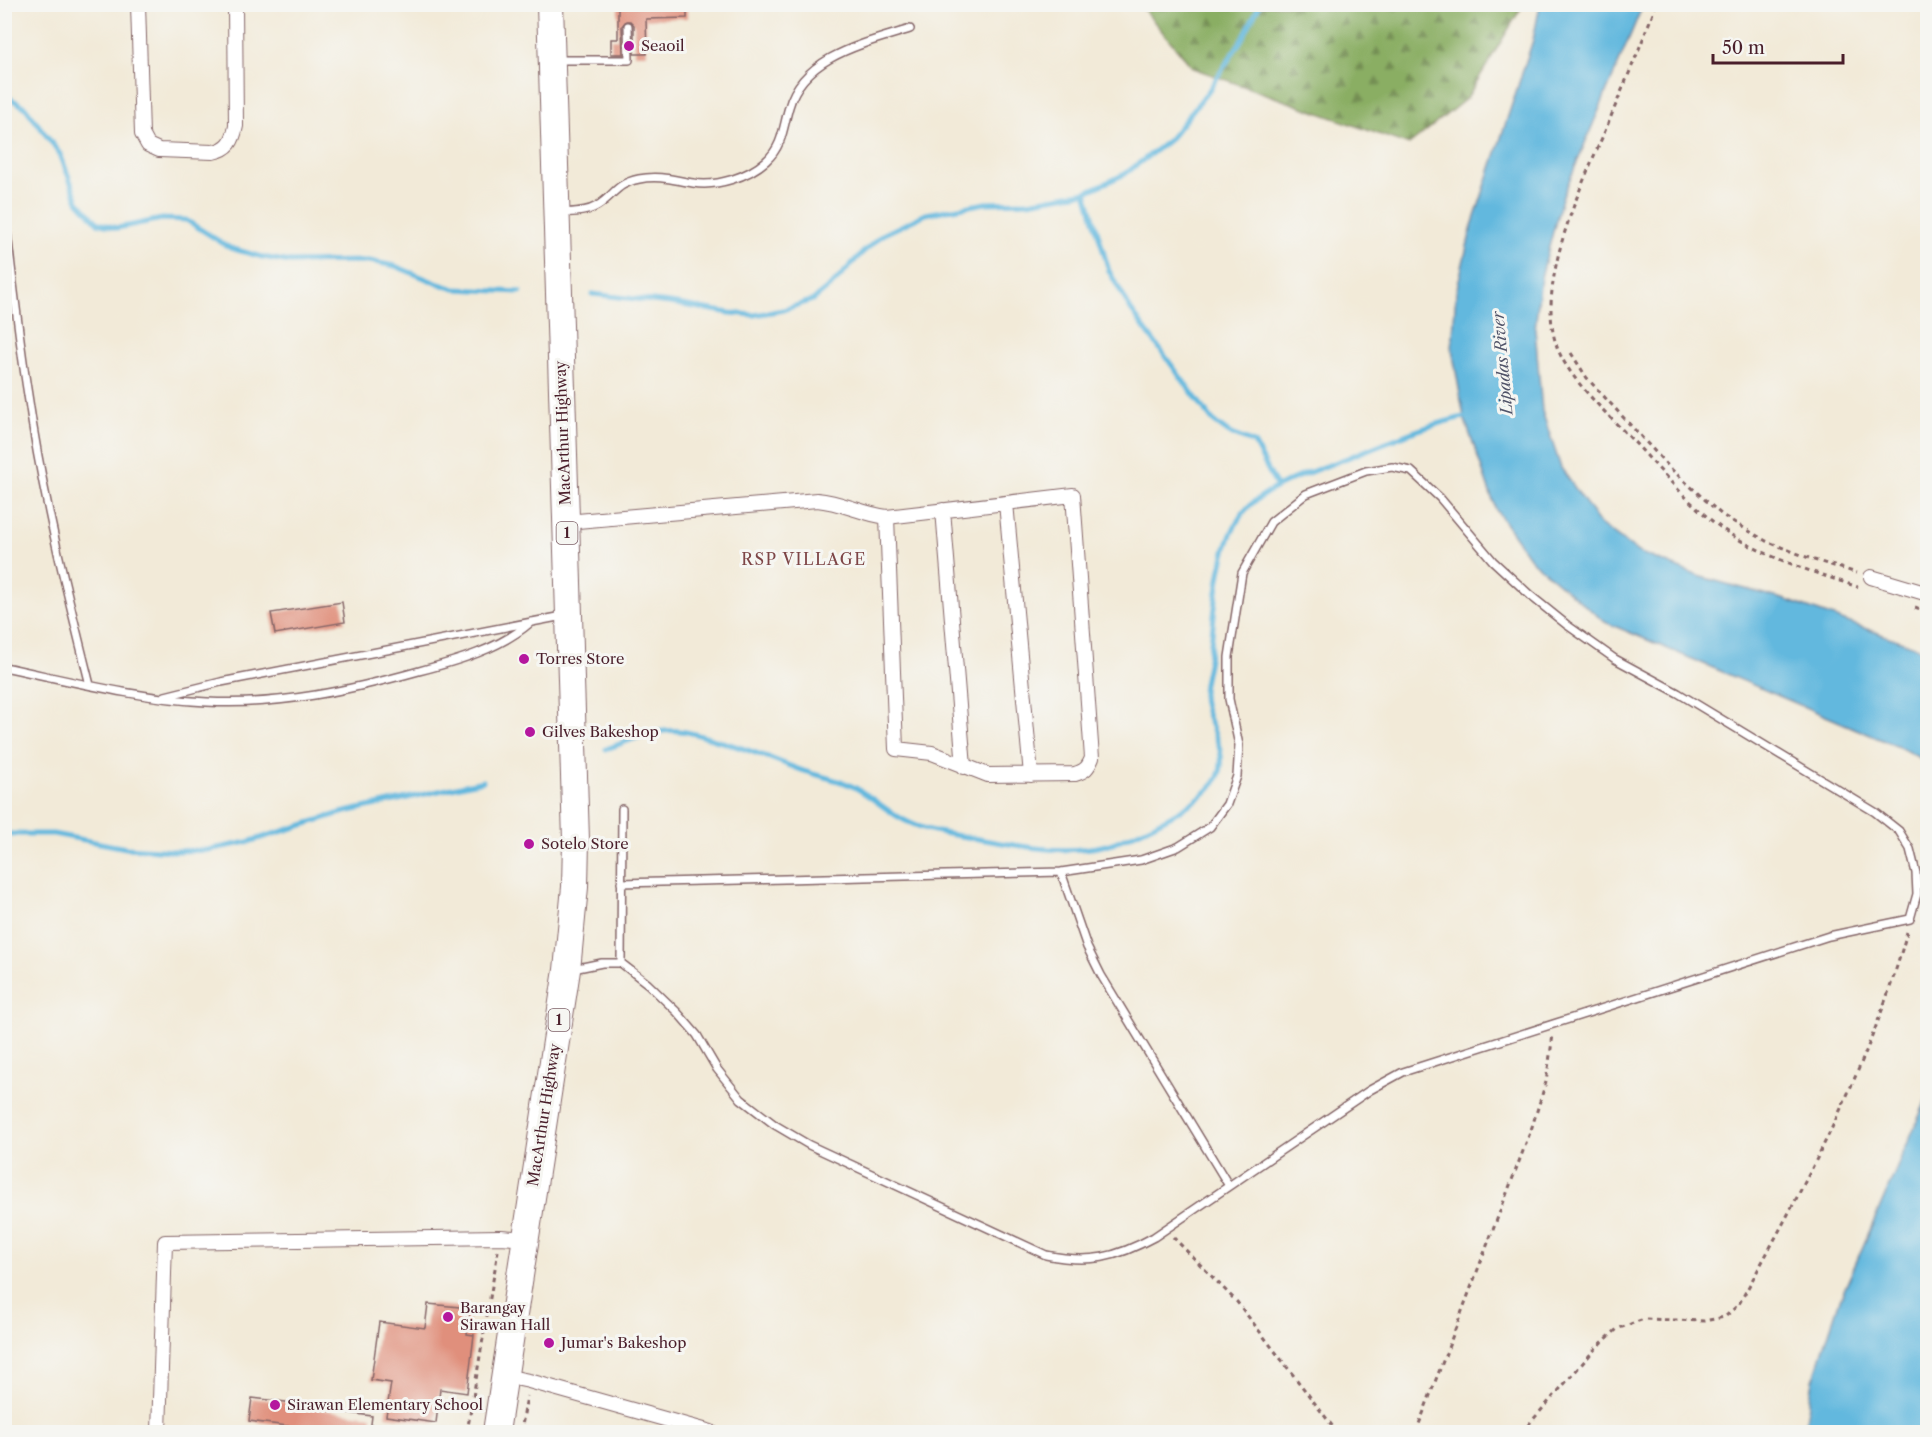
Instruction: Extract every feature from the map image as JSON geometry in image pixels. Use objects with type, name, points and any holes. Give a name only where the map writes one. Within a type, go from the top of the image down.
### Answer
[{"type":"highway","name":"MacArthur Highway","points":[[496,1432],[517,1378],[513,1238],[567,970],[576,852],[550,4]]},
{"type":"street","points":[[138,4],[142,134],[148,145],[159,150],[213,152],[229,146],[234,138],[236,126],[235,4]]},
{"type":"street","points":[[566,522],[817,500],[835,501],[870,515],[886,517],[1073,495],[1092,758],[1089,767],[1084,772],[988,775],[932,753],[896,748],[886,517]]},
{"type":"street","points":[[1005,503],[1031,775]]},
{"type":"street","points":[[943,510],[964,767]]},
{"type":"street","points":[[1869,584],[1928,594]]},
{"type":"street","points":[[159,1432],[165,1242],[513,1238]]},
{"type":"street","points":[[517,1378],[711,1432]]},
{"type":"lane","points":[[551,60],[629,60],[628,26]]},
{"type":"lane","points":[[556,213],[590,209],[598,205],[615,189],[638,179],[659,176],[694,183],[710,183],[723,182],[745,174],[765,162],[778,147],[789,106],[800,84],[813,69],[842,52],[910,29]]},
{"type":"lane","points":[[4,209],[28,396],[42,475],[63,576],[90,685]]},
{"type":"lane","points":[[567,970],[602,963],[621,963],[648,984],[677,1012],[697,1035],[717,1069],[741,1099],[775,1125],[810,1145],[1046,1255],[1069,1260],[1090,1259],[1116,1255],[1166,1230],[1370,1090],[1403,1072],[1829,936],[1910,919],[1917,894],[1916,873],[1910,849],[1899,831],[1875,812],[1678,693],[1615,658],[1567,625],[1493,561],[1440,498],[1411,471],[1392,467],[1366,471],[1306,494],[1271,522],[1242,573],[1229,657],[1229,699],[1239,745],[1237,776],[1227,804],[1210,827],[1178,847],[1141,860],[1061,872],[621,883]]},
{"type":"lane","points":[[159,697],[221,682],[569,615]]},
{"type":"lane","points":[[4,667],[159,697],[244,703],[290,699],[448,663],[513,636],[531,622]]},
{"type":"lane","points":[[621,963],[622,809]]},
{"type":"lane","points":[[1061,872],[1083,938],[1101,975],[1229,1186]]},
{"type":"path","points":[[1656,4],[1566,224],[1553,286],[1551,308],[1559,351],[1574,377],[1652,462],[1711,520],[1774,556],[1869,584]]},
{"type":"path","points":[[1571,353],[1587,378],[1670,468],[1722,515],[1766,542],[1869,584]]},
{"type":"path","points":[[1908,605],[1928,613]]},
{"type":"path","points":[[1522,1432],[1596,1348],[1617,1329],[1644,1319],[1704,1321],[1725,1317],[1739,1304],[1818,1156],[1854,1080],[1878,1023],[1910,919]]},
{"type":"path","points":[[1416,1432],[1532,1130],[1551,1054],[1554,1025]]},
{"type":"path","points":[[1166,1230],[1237,1302],[1337,1432]]},
{"type":"path","points":[[467,1432],[513,1238]]},
{"type":"path","points":[[517,1378],[521,1432]]},
{"type":"green space","points":[[1140,5],[1523,5],[1467,98],[1409,145],[1193,68]]},
{"type":"water","name":"Lipadas River","points":[[1540,5],[1643,5],[1562,198],[1541,277],[1535,329],[1542,411],[1561,468],[1600,524],[1638,552],[1701,577],[1786,600],[1914,646],[1927,653],[1927,762],[1901,748],[1605,622],[1531,560],[1496,510],[1464,417],[1452,349],[1456,292],[1472,226],[1533,40]]},
{"type":"water","points":[[1927,1098],[1928,1373],[1924,1404],[1927,1432],[1804,1432],[1813,1381],[1839,1302]]},
{"type":"building","points":[[618,4],[687,4],[687,18],[646,19],[647,54],[634,54],[634,25],[626,21],[622,26],[623,54],[611,54],[611,39],[618,39]]},
{"type":"building","points":[[342,602],[345,622],[275,634],[271,613]]},
{"type":"building","points":[[428,1304],[470,1308],[467,1334],[474,1335],[467,1393],[440,1389],[436,1423],[386,1416],[391,1383],[371,1380],[379,1322],[425,1328]]},
{"type":"building","points":[[252,1398],[319,1406],[318,1409],[372,1416],[370,1432],[318,1432],[319,1430],[249,1421]]},
{"type":"waterway","points":[[592,294],[730,313],[754,315],[783,310],[813,300],[835,282],[882,235],[926,214],[986,203],[1028,202],[1086,192],[1125,174],[1169,140],[1209,90],[1244,36],[1260,4]]},
{"type":"waterway","points":[[4,95],[25,107],[60,154],[78,201],[98,223],[117,228],[162,219],[186,220],[230,248],[262,257],[290,262],[369,261],[395,266],[455,289],[520,292]]},
{"type":"waterway","points":[[1086,192],[1109,271],[1131,310],[1213,421],[1229,433],[1254,443],[1277,487]]},
{"type":"waterway","points":[[606,749],[661,731],[684,732],[738,747],[850,785],[897,816],[930,830],[1040,849],[1087,849],[1115,842],[1181,810],[1204,794],[1218,777],[1221,756],[1204,703],[1203,692],[1220,570],[1233,530],[1242,514],[1255,501],[1277,487],[1302,476],[1409,433],[1469,416]]},
{"type":"waterway","points":[[4,834],[53,834],[126,848],[175,851],[208,850],[248,842],[341,813],[483,781]]},
{"type":"place","name":"Seaoil","points":[[629,46]]},
{"type":"place","name":"Torres Store","points":[[524,659]]},
{"type":"place","name":"Gilves Bakeshop","points":[[530,732]]},
{"type":"place","name":"Sotelo Store","points":[[529,844]]},
{"type":"place","name":"Barangay Sirawan Hall","points":[[448,1317]]},
{"type":"place","name":"Jumar's Bakeshop","points":[[549,1343]]},
{"type":"place","name":"Sirawan Elementary School","points":[[275,1405]]},
{"type":"district","name":"RSP VILLAGE","points":[[804,559]]}]
